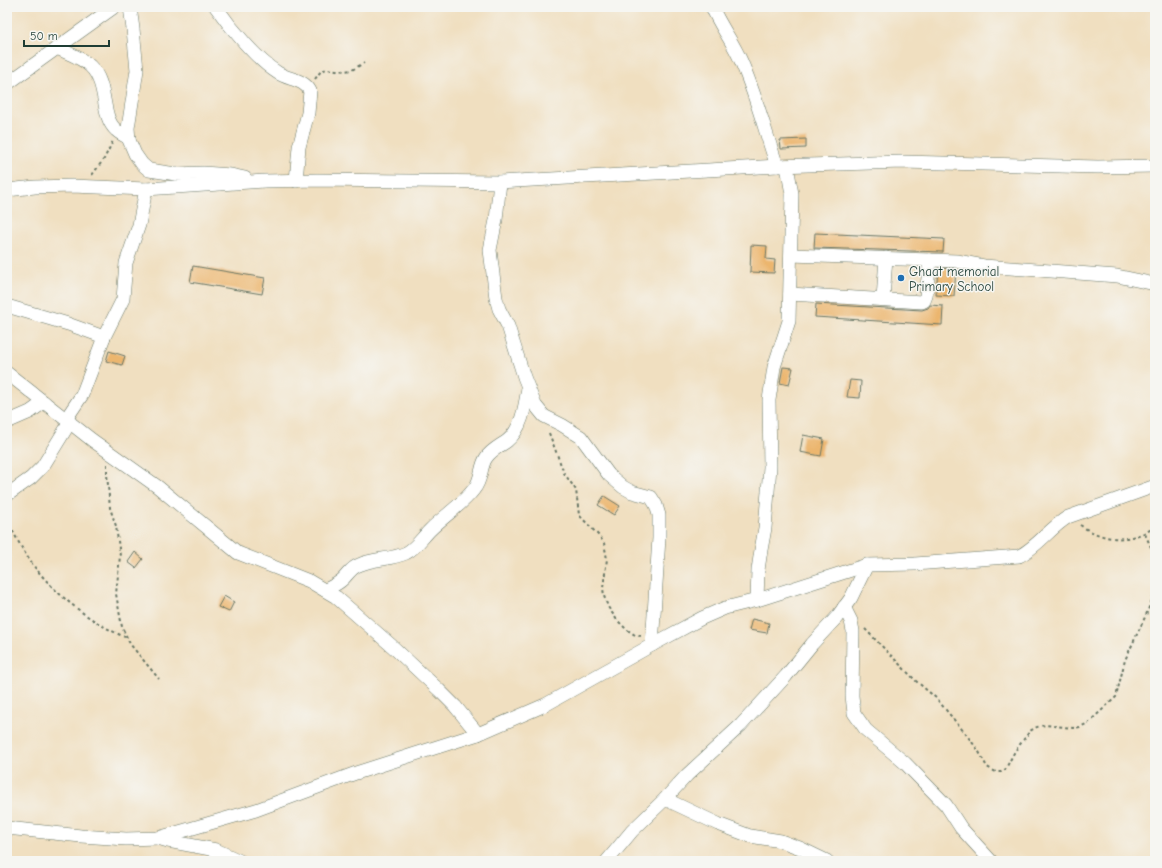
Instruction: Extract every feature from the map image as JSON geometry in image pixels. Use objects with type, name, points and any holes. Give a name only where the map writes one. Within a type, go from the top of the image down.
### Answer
[{"type":"street","points":[[7,84],[114,7]]},
{"type":"street","points":[[130,7],[137,70],[128,128],[129,138],[135,154],[142,164],[149,170],[176,174],[203,173],[231,175],[265,182]]},
{"type":"street","points":[[216,7],[228,24],[266,64],[279,74],[304,83],[310,91],[308,113],[299,147],[296,181]]},
{"type":"street","points":[[712,7],[741,60],[792,194],[789,321],[774,367],[769,400],[770,467],[765,528],[758,570],[757,600]]},
{"type":"street","points":[[57,48],[89,65],[96,74],[103,88],[108,118],[112,126],[117,131],[129,138]]},
{"type":"street","points":[[7,190],[35,187],[72,186],[146,189],[317,180],[500,182],[782,166],[902,162],[1098,167],[1155,166]]},
{"type":"street","points":[[500,182],[496,220],[490,250],[496,298],[499,309],[508,326],[535,405],[544,416],[581,437],[610,475],[623,487],[632,492],[651,497],[656,505],[659,515],[659,538],[652,640]]},
{"type":"street","points":[[7,495],[31,478],[43,466],[82,395],[104,337],[123,299],[126,263],[139,225],[146,189]]},
{"type":"street","points":[[791,255],[957,260],[984,266],[1111,275],[1155,284]]},
{"type":"street","points":[[883,299],[886,258]]},
{"type":"street","points":[[790,294],[924,301],[926,296],[930,260]]},
{"type":"street","points":[[7,306],[68,324],[104,337]]},
{"type":"street","points":[[7,373],[92,440],[158,487],[238,553],[310,581],[336,597],[392,646],[455,706],[478,734]]},
{"type":"street","points":[[325,590],[342,580],[357,565],[380,558],[404,554],[411,550],[429,531],[466,498],[475,489],[482,464],[486,457],[491,451],[509,440],[519,425],[525,407],[528,388]]},
{"type":"street","points":[[7,422],[30,412],[44,402]]},
{"type":"street","points":[[7,828],[126,839],[158,838],[256,810],[356,773],[478,734],[545,705],[652,640],[725,608],[757,600],[867,565],[915,564],[1019,556],[1068,517],[1155,486]]},
{"type":"street","points":[[607,861],[632,831],[741,725],[786,676],[812,644],[837,617],[851,598],[867,565]]},
{"type":"street","points":[[844,607],[851,621],[853,631],[852,696],[854,713],[866,730],[905,762],[946,805],[961,828],[991,861]]},
{"type":"street","points":[[665,799],[718,824],[750,836],[781,841],[827,861]]},
{"type":"street","points":[[158,838],[216,850],[240,861]]},
{"type":"path","points":[[309,89],[321,71],[327,69],[352,70],[364,62]]},
{"type":"path","points":[[72,186],[89,179],[104,159],[117,131]]},
{"type":"path","points":[[544,416],[564,473],[576,490],[579,515],[604,543],[608,559],[603,588],[608,607],[617,620],[626,629],[635,635],[652,640]]},
{"type":"path","points":[[108,451],[107,474],[110,508],[119,541],[120,556],[116,594],[122,627],[130,644],[159,679]]},
{"type":"path","points":[[1068,517],[1088,530],[1105,538],[1124,540],[1145,534],[1155,527]]},
{"type":"path","points":[[7,520],[29,559],[52,587],[82,612],[114,632],[127,638]]},
{"type":"path","points":[[1145,534],[1155,556]]},
{"type":"path","points":[[865,629],[936,698],[978,750],[987,767],[996,772],[1000,772],[1005,770],[1015,751],[1030,731],[1045,725],[1073,728],[1080,727],[1088,723],[1116,697],[1126,660],[1155,592]]},
{"type":"building","points":[[806,139],[806,148],[781,149],[780,140]]},
{"type":"building","points":[[815,233],[944,239],[943,252],[814,248]]},
{"type":"building","points":[[751,245],[767,246],[766,259],[775,260],[774,273],[750,272]]},
{"type":"building","points":[[193,266],[265,278],[262,294],[190,282]]},
{"type":"building","points":[[938,268],[956,269],[954,296],[936,295]]},
{"type":"building","points":[[816,304],[922,310],[928,308],[930,305],[943,306],[942,325],[815,317]]},
{"type":"building","points":[[109,351],[125,356],[122,365],[106,361]]},
{"type":"building","points":[[783,367],[793,368],[789,385],[780,383]]},
{"type":"building","points":[[850,380],[861,381],[860,398],[847,397]]},
{"type":"building","points":[[803,435],[824,439],[821,456],[800,452]]},
{"type":"building","points":[[604,496],[620,506],[614,515],[598,505]]},
{"type":"building","points":[[135,552],[143,559],[136,568],[128,562]]},
{"type":"building","points":[[224,596],[234,602],[229,612],[218,607]]},
{"type":"building","points":[[752,619],[769,623],[767,633],[749,630]]},
{"type":"place","name":"Ghaat memorial Primary School","points":[[901,278]]}]
